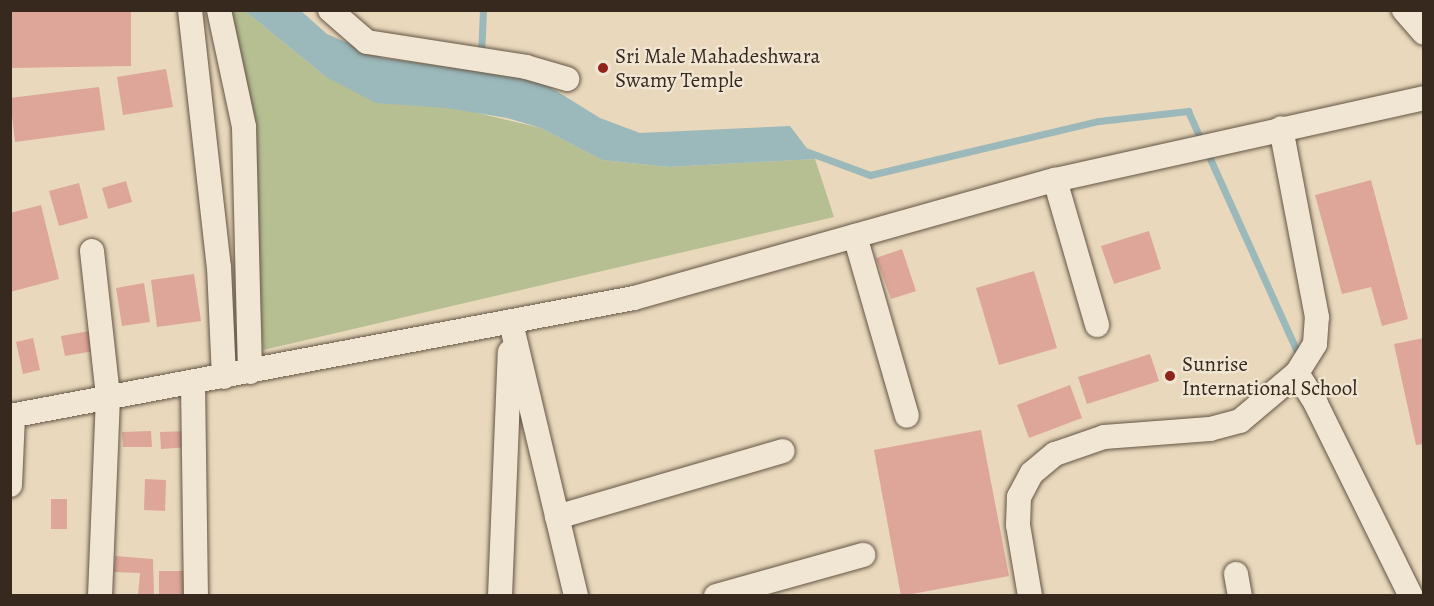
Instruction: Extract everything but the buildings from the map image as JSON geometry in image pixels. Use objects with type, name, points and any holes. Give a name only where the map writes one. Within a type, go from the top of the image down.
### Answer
[{"type":"street","points":[[190,10],[219,267],[224,377]]},
{"type":"street","points":[[219,10],[244,127],[250,372]]},
{"type":"street","points":[[330,10],[367,42],[526,67],[567,79]]},
{"type":"street","points":[[1404,10],[1424,33]]},
{"type":"street","points":[[10,485],[12,416],[634,298],[1055,180],[1424,98]]},
{"type":"street","points":[[1030,596],[1018,525],[1019,496],[1032,473],[1055,454],[1104,437],[1210,429],[1240,421],[1297,373],[1315,344],[1317,317],[1281,128]]},
{"type":"street","points":[[1055,180],[1097,325]]},
{"type":"street","points":[[855,236],[907,416]]},
{"type":"street","points":[[92,251],[108,397],[100,596]]},
{"type":"street","points":[[511,323],[576,596]]},
{"type":"street","points":[[500,596],[511,323]]},
{"type":"street","points":[[1297,373],[1316,404],[1411,596]]},
{"type":"street","points":[[193,383],[196,596]]},
{"type":"street","points":[[557,517],[783,451]]},
{"type":"street","points":[[716,596],[863,555]]},
{"type":"green space","points":[[227,11],[245,11],[326,77],[541,128],[602,160],[669,167],[815,159],[834,217],[263,350],[251,177]]},
{"type":"water","points":[[245,11],[301,11],[327,34],[383,58],[537,79],[600,118],[640,133],[790,126],[815,159],[669,167],[602,160],[541,128],[507,118],[447,108],[376,103],[326,77]]},
{"type":"waterway","points":[[481,56],[483,10]]},
{"type":"waterway","points":[[800,149],[870,175],[1099,121],[1188,111],[1202,142]]},
{"type":"waterway","points":[[1207,152],[1300,358]]},
{"type":"place","name":"Sri Male Mahadeshwara Swamy Temple","points":[[603,68]]},
{"type":"place","name":"Sunrise International School","points":[[1170,376]]}]
